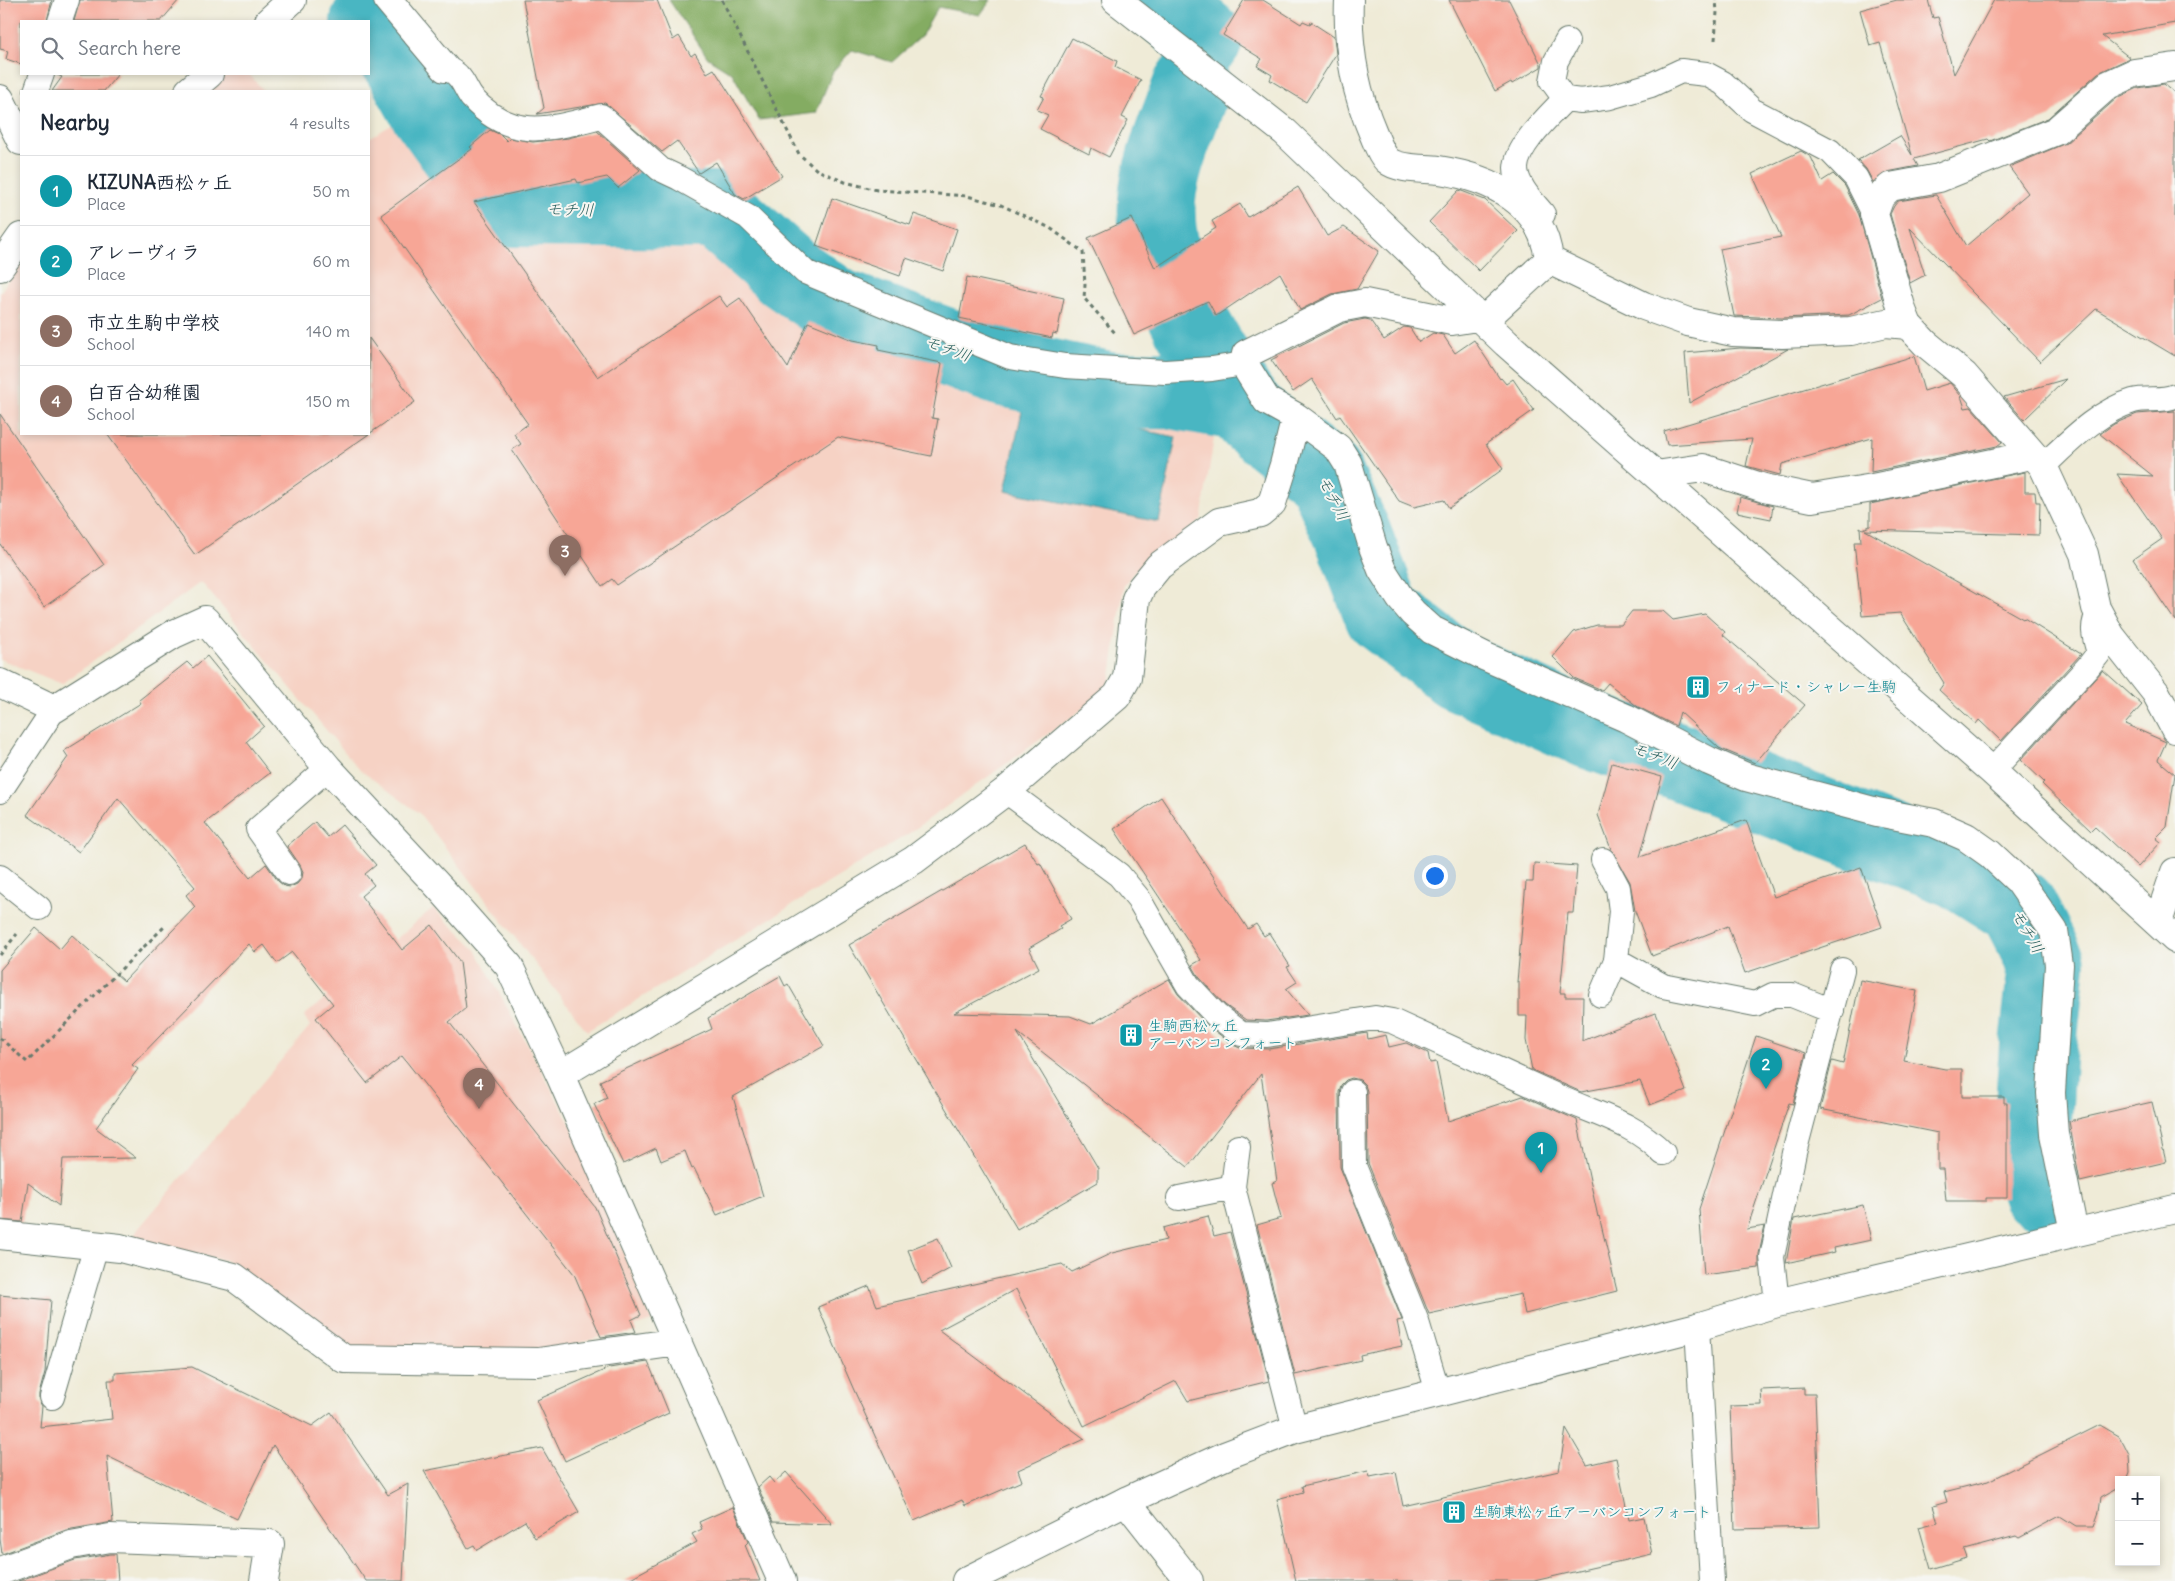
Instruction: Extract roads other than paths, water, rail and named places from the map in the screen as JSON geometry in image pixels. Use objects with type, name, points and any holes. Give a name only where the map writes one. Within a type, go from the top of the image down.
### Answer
[{"type":"street","points":[[388,0],[444,68]]},
{"type":"street","points":[[1116,0],[1285,132],[1480,319],[1992,771],[2166,931]]},
{"type":"street","points":[[1349,0],[1348,19],[1353,66],[1363,108],[1380,150],[1388,161],[1409,168],[1438,170],[1478,178],[1500,189],[1529,211],[1541,227],[1548,243],[1549,260]]},
{"type":"street","points":[[270,20],[291,1]]},
{"type":"street","points":[[2175,67],[2134,73],[2108,85],[2056,131],[1939,178],[1890,187],[1880,198],[1874,214],[1902,310],[1908,324],[1925,343],[1964,375],[2036,459],[2084,554],[2096,608],[2111,636],[2156,693],[2175,729]]},
{"type":"street","points":[[190,90],[208,75]]},
{"type":"street","points":[[0,267],[20,238]]},
{"type":"street","points":[[1549,260],[1480,319],[1452,321],[1366,303],[1339,308],[1246,354],[1242,364],[1267,401],[1294,422],[1338,448],[1348,464],[1373,547],[1382,570],[1413,614],[1432,630],[1486,657],[1626,718],[1709,761],[1746,777],[1877,812],[1934,824],[1966,837],[1990,854],[2018,881],[2037,904],[2054,931],[2059,965],[2051,1093],[2056,1143],[2074,1232]]},
{"type":"street","points":[[1549,260],[1644,306],[1688,322],[1734,332],[1782,334],[1851,331],[1886,324],[1908,324]]},
{"type":"street","points":[[560,1075],[914,860],[1006,791],[1117,696],[1127,678],[1136,599],[1141,588],[1158,566],[1219,522],[1260,514],[1272,503],[1284,465],[1294,422]]},
{"type":"street","points":[[1656,475],[1703,468],[1764,488],[1812,498],[1873,488],[2022,457],[2036,459]]},
{"type":"street","points":[[0,683],[54,709],[174,634],[205,620],[328,768],[440,888],[509,966],[560,1075],[782,1581]]},
{"type":"street","points":[[2166,931],[2175,872]]},
{"type":"street","points":[[966,1581],[1126,1501],[1227,1456],[1295,1429],[1697,1327],[1776,1304],[2175,1209]]},
{"type":"street","points":[[0,1235],[120,1248],[234,1277],[344,1360],[538,1362],[678,1342]]},
{"type":"street","points":[[1126,1501],[1189,1581]]},
{"type":"street","points":[[0,1571],[72,1545],[110,1538],[270,1544],[264,1581]]},
{"type":"lane","points":[[60,20],[67,0]]},
{"type":"lane","points":[[1567,42],[1556,61],[1552,80],[1565,99],[1580,101],[1610,97],[1651,85],[1680,71],[1706,74],[1723,83],[1752,110],[1830,151],[1856,178],[1874,214]]},
{"type":"lane","points":[[444,68],[458,75],[471,98],[490,115],[509,125],[530,130],[554,128],[601,116],[660,169],[704,191],[748,217],[805,272],[1010,358],[1065,366],[1165,372],[1212,369],[1242,364]]},
{"type":"lane","points":[[36,90],[42,75]]},
{"type":"lane","points":[[1541,227],[1543,215],[1521,185],[1516,169],[1518,160],[1528,141],[1565,99]]},
{"type":"lane","points":[[2036,459],[2075,436],[2105,414],[2135,400],[2166,400],[2175,396]]},
{"type":"lane","points":[[1992,771],[2099,653],[2094,636],[2094,621],[2099,613]]},
{"type":"lane","points":[[0,791],[54,709]]},
{"type":"lane","points":[[289,873],[258,829],[328,768]]},
{"type":"lane","points":[[1006,791],[1119,875],[1138,898],[1188,985],[1216,1015],[1242,1034],[1267,1035],[1375,1018],[1392,1022],[1566,1100],[1620,1122],[1649,1138],[1663,1153]]},
{"type":"lane","points":[[1601,995],[1616,960],[1621,911],[1618,888],[1603,860]]},
{"type":"lane","points":[[0,876],[38,908]]},
{"type":"lane","points":[[1616,960],[1663,986],[1755,1004],[1772,995],[1792,995],[1832,1011]]},
{"type":"lane","points":[[1776,1304],[1772,1257],[1794,1153],[1842,970]]},
{"type":"lane","points":[[1353,1092],[1354,1166],[1417,1322],[1438,1392]]},
{"type":"lane","points":[[1238,1147],[1233,1187],[1295,1429]]},
{"type":"lane","points":[[1179,1198],[1233,1187]]},
{"type":"lane","points":[[52,1397],[96,1246]]},
{"type":"lane","points":[[1697,1327],[1712,1581]]},
{"type":"water","points":[[1023,406],[1176,437],[1159,522],[1005,491]]},
{"type":"waterway","points":[[1159,0],[1204,38]]},
{"type":"waterway","name":"モチ川","points":[[370,23],[401,62],[427,108],[481,183],[508,208],[717,210],[788,273],[837,307],[1004,368],[1112,391],[1172,390],[1239,402],[1254,419],[1325,475],[1352,533],[1383,614],[1457,671],[1592,731],[1675,760],[1961,871],[2018,907],[2047,964],[2038,1045],[2031,1149],[2040,1190]]},
{"type":"waterway","points":[[1192,85],[1168,150],[1158,190],[1157,219],[1161,248],[1180,302],[1239,402]]},
{"type":"place","name":"市立生駒中学校","points":[[565,576]]},
{"type":"place","name":"フィナード・シャレー生駒","points":[[1698,687]]},
{"type":"place","name":"生駒西松ヶ丘 アーバンコンフォート","points":[[1131,1035]]},
{"type":"place","name":"アレーヴィラ","points":[[1766,1089]]},
{"type":"place","name":"白百合幼稚園","points":[[479,1109]]},
{"type":"place","name":"KIZUNA西松ヶ丘","points":[[1541,1173]]},
{"type":"place","name":"生駒東松ヶ丘アーバンコンフォート","points":[[1454,1512]]}]
